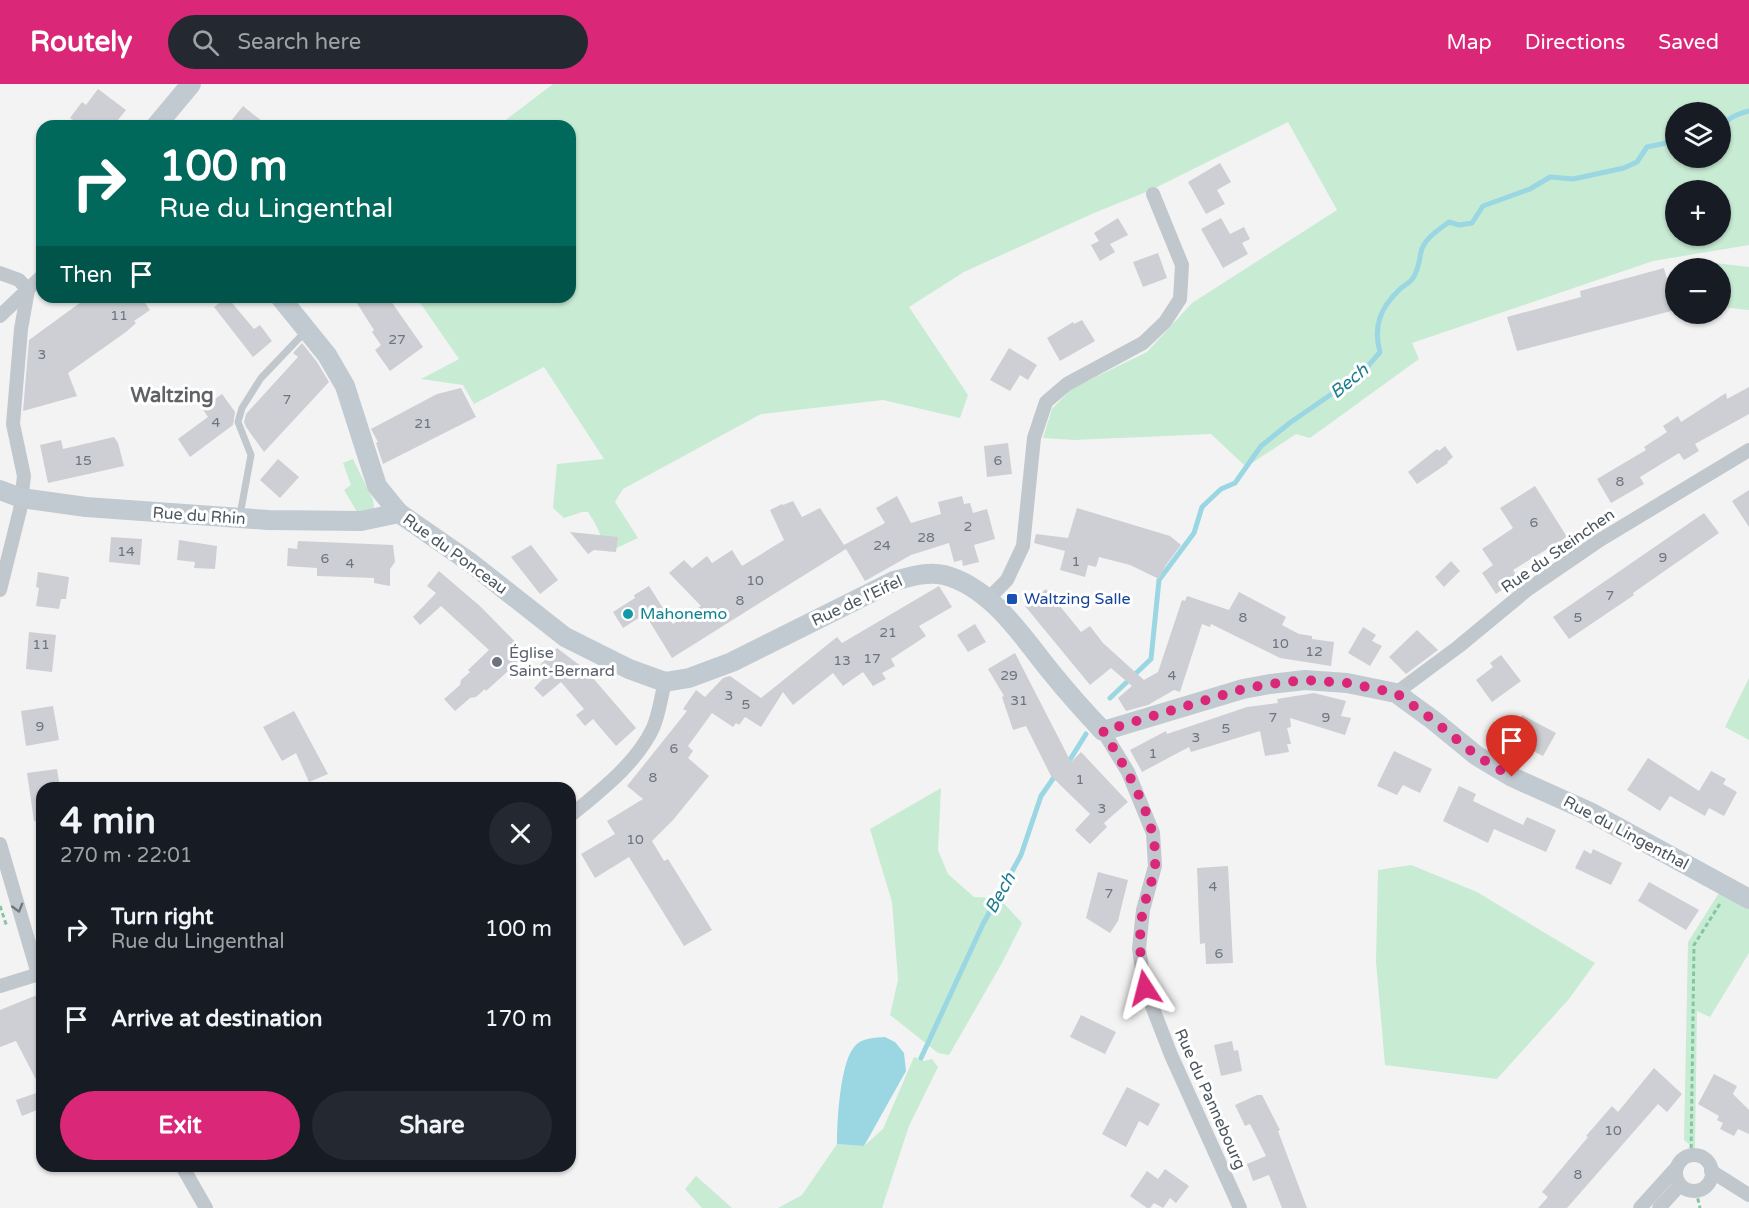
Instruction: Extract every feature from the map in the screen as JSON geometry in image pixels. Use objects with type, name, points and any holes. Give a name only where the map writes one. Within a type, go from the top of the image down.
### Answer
[{"type":"street","points":[[161,120],[191,84]]},
{"type":"street","points":[[987,600],[1008,580],[1023,546],[1034,438],[1046,402],[1067,384],[1143,343],[1165,322],[1180,299],[1182,264],[1153,194]]},
{"type":"street","points":[[0,273],[19,280],[28,290]]},
{"type":"street","points":[[0,316],[36,282]]},
{"type":"street","points":[[0,590],[24,476],[13,424],[21,329],[28,290]]},
{"type":"street","name":"Rue du Ponceau","points":[[285,303],[327,356],[345,386],[362,433],[377,486],[399,513],[471,563],[565,637],[629,669],[664,682]]},
{"type":"street","name":"Rue du Steinchen","points":[[1396,693],[1458,647],[1527,590],[1600,540],[1749,450]]},
{"type":"street","name":"Rue du Rhin","points":[[0,490],[21,498],[123,511],[239,518],[361,521],[399,513]]},
{"type":"street","name":"Rue de l'Eifel","points":[[664,682],[689,678],[732,662],[894,581],[913,576],[941,575],[961,581],[1004,615],[1075,702],[1103,731]]},
{"type":"street","name":"Rue du Lingenthal","points":[[1103,731],[1234,691],[1270,684],[1305,680],[1347,683],[1396,693],[1477,756],[1512,777],[1590,812],[1749,899]]},
{"type":"street","points":[[576,811],[609,783],[642,747],[653,727],[664,682]]},
{"type":"street","name":"Rue du Pannebourg","points":[[1103,731],[1128,772],[1153,833],[1155,866],[1143,910],[1138,949],[1145,988],[1171,1055],[1240,1208]]},
{"type":"street","points":[[0,844],[36,959]]},
{"type":"street","points":[[0,986],[36,976]]},
{"type":"street","points":[[1640,1208],[1685,1158],[1691,1156],[1697,1156],[1706,1161],[1711,1171],[1749,1195]]},
{"type":"street","points":[[1677,1167],[1676,1179],[1680,1185],[1684,1189],[1696,1191],[1709,1182],[1711,1171]]},
{"type":"street","points":[[186,1172],[207,1208]]},
{"type":"street","points":[[1659,1208],[1680,1185]]},
{"type":"lane","points":[[239,518],[250,470],[251,455],[238,422],[242,408],[261,378],[307,330]]},
{"type":"path","points":[[1691,1156],[1694,945],[1730,888]]},
{"type":"path","points":[[0,906],[5,925],[10,930]]},
{"type":"path","points":[[1696,1191],[1700,1208]]},
{"type":"green space","points":[[553,84],[1749,84],[1749,245],[1653,261],[1412,343],[1419,359],[1310,438],[1296,434],[1246,467],[1211,434],[1074,440],[1043,438],[1052,409],[1071,389],[1147,352],[1192,303],[1337,210],[1288,122],[1151,190],[1094,213],[964,272],[909,307],[968,395],[960,418],[883,400],[761,414],[623,489],[615,502],[638,538],[608,552],[588,512],[564,518],[553,508],[557,464],[604,459],[544,367],[474,404],[463,385],[421,379],[459,359],[420,303],[576,303],[576,120],[506,120]]},
{"type":"green space","points":[[1731,265],[1749,267],[1749,310],[1731,308]]},
{"type":"green space","points":[[353,459],[374,506],[372,512],[359,515],[344,490],[351,485],[343,463]]},
{"type":"green space","points":[[1749,678],[1749,740],[1725,727]]},
{"type":"green space","points":[[941,788],[938,850],[948,874],[974,897],[999,898],[1022,923],[1002,963],[949,1055],[938,1053],[890,1015],[898,980],[892,902],[870,829]]},
{"type":"green space","points":[[1411,865],[1477,892],[1595,963],[1569,999],[1497,1079],[1385,1065],[1376,962],[1378,870]]},
{"type":"green space","points":[[1724,885],[1749,900],[1749,953],[1710,1017],[1697,1011],[1695,1149],[1684,1140],[1688,942]]},
{"type":"green space","points":[[914,1057],[924,1061],[932,1059],[938,1067],[909,1126],[882,1208],[778,1208],[802,1195],[837,1144],[864,1146],[883,1129]]},
{"type":"green space","points":[[696,1176],[732,1208],[702,1208],[685,1189]]},
{"type":"water","points":[[885,1037],[895,1042],[904,1053],[906,1071],[864,1146],[837,1144],[840,1093],[849,1055],[861,1041]]},
{"type":"building","points":[[98,89],[126,110],[118,120],[73,120],[70,118],[82,102],[86,105]]},
{"type":"building","points":[[243,106],[260,120],[232,120]]},
{"type":"building","points":[[1220,163],[1231,182],[1217,190],[1225,204],[1206,214],[1188,182]]},
{"type":"building","points":[[1118,218],[1128,235],[1110,244],[1115,252],[1100,261],[1091,245],[1099,241],[1094,233]]},
{"type":"building","points":[[1221,218],[1230,234],[1244,227],[1250,239],[1242,243],[1248,254],[1223,268],[1201,229]]},
{"type":"building","points":[[1158,253],[1167,278],[1143,287],[1133,262]]},
{"type":"building","points":[[1664,268],[1665,313],[1517,351],[1507,317],[1581,297],[1580,291]]},
{"type":"building","points":[[80,303],[145,303],[150,310],[134,321],[136,323],[126,332],[68,373],[77,396],[23,411],[29,340]]},
{"type":"building","points":[[219,303],[232,303],[254,329],[260,325],[272,341],[253,357],[214,307]]},
{"type":"building","points":[[357,303],[392,303],[423,347],[390,371],[375,350],[381,345],[372,332],[374,330]]},
{"type":"building","points":[[1082,320],[1095,341],[1060,361],[1047,338],[1073,322],[1074,324]]},
{"type":"building","points":[[302,343],[329,382],[264,452],[246,427],[244,422],[246,414],[298,357],[293,353]]},
{"type":"building","points":[[1009,348],[1037,365],[1028,380],[1020,375],[1010,391],[990,380]]},
{"type":"building","points":[[1749,387],[1749,414],[1695,444],[1699,451],[1684,460],[1679,453],[1640,477],[1644,484],[1611,503],[1597,479],[1646,450],[1644,447],[1667,432],[1663,426],[1678,416],[1681,422],[1726,393],[1727,399]]},
{"type":"building","points":[[461,388],[476,417],[383,464],[376,443],[378,442],[371,429],[437,394]]},
{"type":"building","points":[[222,394],[235,412],[233,425],[190,457],[178,439],[208,417],[202,408]]},
{"type":"building","points":[[114,437],[118,443],[124,466],[48,483],[40,445],[61,440],[63,449]]},
{"type":"building","points":[[1008,443],[1012,474],[987,477],[984,446]]},
{"type":"building","points":[[1445,446],[1453,457],[1448,463],[1417,484],[1408,472],[1437,449],[1439,451]]},
{"type":"building","points":[[278,459],[299,477],[280,498],[260,480]]},
{"type":"building","points":[[1535,486],[1567,537],[1513,570],[1519,578],[1496,594],[1482,573],[1493,565],[1482,549],[1513,528],[1500,508]]},
{"type":"building","points":[[1749,490],[1749,527],[1732,501]]},
{"type":"building","points":[[897,496],[911,523],[941,514],[938,502],[962,496],[964,504],[970,503],[973,513],[987,509],[995,539],[974,545],[979,562],[963,566],[962,560],[954,562],[949,543],[911,555],[865,581],[846,549],[672,658],[645,614],[623,628],[613,612],[649,586],[673,624],[701,606],[669,573],[684,560],[692,568],[707,556],[712,563],[732,550],[742,566],[784,540],[770,510],[782,504],[793,501],[802,517],[820,508],[844,545],[885,523],[876,508]]},
{"type":"building","points":[[1077,508],[1170,536],[1181,545],[1159,579],[1130,565],[1099,557],[1096,567],[1088,565],[1085,577],[1060,570],[1065,551],[1034,543],[1036,534],[1068,538]]},
{"type":"building","points":[[1704,513],[1719,533],[1569,639],[1553,617]]},
{"type":"building","points":[[570,532],[618,537],[616,552],[594,550],[588,554]]},
{"type":"building","points":[[111,537],[142,539],[140,565],[109,562]]},
{"type":"building","points":[[179,540],[217,546],[215,569],[194,568],[195,562],[177,560]]},
{"type":"building","points":[[298,541],[393,545],[395,562],[390,569],[390,586],[374,583],[374,578],[317,576],[317,568],[287,566],[288,548],[297,549]]},
{"type":"building","points":[[531,545],[558,580],[540,594],[511,557]]},
{"type":"building","points":[[1451,561],[1460,571],[1444,587],[1435,577]]},
{"type":"building","points":[[439,571],[481,607],[527,654],[486,691],[485,689],[476,697],[470,698],[455,711],[444,699],[460,685],[461,680],[470,672],[468,670],[489,650],[441,606],[420,625],[413,617],[436,593],[427,586]]},
{"type":"building","points":[[38,572],[69,577],[66,599],[61,599],[59,609],[36,606],[39,588],[36,587]]},
{"type":"building","points":[[939,586],[952,607],[919,626],[926,636],[891,659],[895,666],[882,673],[886,679],[873,686],[863,672],[843,686],[833,673],[793,705],[783,692],[761,727],[745,717],[739,725],[736,723],[733,727],[712,713],[688,746],[693,751],[688,758],[709,776],[673,820],[652,841],[664,861],[668,859],[712,930],[684,946],[629,857],[595,878],[581,854],[615,834],[607,821],[643,799],[627,786],[687,711],[683,709],[696,690],[705,697],[723,678],[730,676],[761,698],[837,637],[842,643]]},
{"type":"building","points":[[1046,589],[1081,632],[1090,626],[1103,643],[1144,680],[1158,672],[1182,600],[1185,601],[1187,596],[1229,610],[1239,592],[1286,617],[1282,625],[1299,634],[1312,636],[1312,639],[1334,642],[1331,666],[1280,658],[1211,624],[1210,627],[1202,624],[1180,692],[1174,690],[1148,705],[1126,711],[1118,698],[1132,686],[1111,668],[1090,685],[1025,606]]},
{"type":"building","points":[[975,624],[986,642],[968,652],[957,635]]},
{"type":"building","points":[[1363,627],[1376,635],[1372,641],[1382,646],[1370,666],[1348,653]]},
{"type":"building","points":[[1417,630],[1438,650],[1406,674],[1389,657]]},
{"type":"building","points":[[29,632],[56,635],[52,672],[26,669]]},
{"type":"building","points":[[557,648],[586,670],[636,728],[616,746],[593,719],[585,726],[576,715],[584,709],[561,682],[543,697],[534,688],[549,673],[540,665]]},
{"type":"building","points":[[1015,653],[1071,762],[1081,752],[1128,802],[1104,823],[1107,827],[1090,844],[1075,830],[1090,814],[1051,776],[1026,726],[1013,730],[1002,697],[1004,696],[988,669]]},
{"type":"building","points":[[1501,655],[1521,681],[1492,702],[1476,680],[1493,667],[1490,663]]},
{"type":"building","points":[[1314,693],[1346,701],[1341,716],[1351,718],[1345,735],[1290,718],[1291,727],[1287,728],[1291,744],[1287,744],[1289,752],[1265,756],[1260,731],[1191,752],[1189,747],[1142,772],[1130,750],[1166,731],[1167,734],[1247,707],[1278,703],[1277,699]]},
{"type":"building","points":[[53,706],[59,740],[26,746],[21,711]]},
{"type":"building","points":[[294,711],[328,774],[309,782],[296,753],[282,761],[263,727]]},
{"type":"building","points":[[1522,715],[1556,733],[1543,756],[1509,739]]},
{"type":"building","points":[[1394,751],[1432,769],[1420,793],[1403,785],[1397,795],[1377,786]]},
{"type":"building","points":[[1648,758],[1699,791],[1711,771],[1726,779],[1723,784],[1737,792],[1724,816],[1709,808],[1705,816],[1670,796],[1660,811],[1627,790]]},
{"type":"building","points":[[57,769],[59,782],[36,782],[36,821],[34,821],[27,773]]},
{"type":"building","points":[[1459,786],[1476,794],[1473,801],[1523,825],[1527,817],[1556,830],[1546,852],[1494,829],[1488,843],[1443,821]]},
{"type":"building","points":[[1593,849],[1622,863],[1611,885],[1575,868],[1584,850],[1591,854]]},
{"type":"building","points":[[1228,866],[1233,963],[1206,964],[1205,943],[1200,944],[1197,868]]},
{"type":"building","points":[[1098,872],[1128,880],[1118,921],[1110,933],[1086,918]]},
{"type":"building","points":[[1649,882],[1699,910],[1686,930],[1638,901]]},
{"type":"building","points":[[36,995],[36,1079],[16,1041],[0,1047],[0,1010]]},
{"type":"building","points":[[1081,1015],[1116,1032],[1105,1054],[1070,1037]]},
{"type":"building","points":[[1232,1041],[1234,1051],[1238,1050],[1242,1071],[1221,1076],[1214,1045]]},
{"type":"building","points":[[1654,1068],[1682,1094],[1667,1112],[1658,1104],[1567,1208],[1538,1208],[1548,1197],[1542,1192],[1588,1137],[1586,1136],[1612,1106],[1618,1112]]},
{"type":"building","points":[[1714,1074],[1737,1086],[1733,1094],[1749,1110],[1749,1134],[1738,1129],[1734,1136],[1720,1129],[1723,1123],[1717,1120],[1719,1116],[1698,1104]]},
{"type":"building","points":[[1127,1087],[1160,1104],[1148,1126],[1139,1121],[1126,1147],[1102,1134]]},
{"type":"building","points":[[36,1093],[36,1110],[22,1116],[16,1100]]},
{"type":"building","points":[[1262,1095],[1280,1130],[1278,1131],[1307,1208],[1282,1208],[1269,1175],[1253,1181],[1247,1164],[1266,1156],[1250,1124],[1245,1126],[1235,1105]]},
{"type":"building","points":[[1165,1169],[1189,1186],[1176,1203],[1170,1198],[1163,1208],[1154,1203],[1147,1208],[1130,1196],[1147,1171],[1158,1179]]},
{"type":"waterway","name":"Bech","points":[[1731,118],[1749,111]]},
{"type":"waterway","name":"Bech","points":[[1110,698],[1151,659],[1159,580],[1194,533],[1202,507],[1221,489],[1235,483],[1261,446],[1291,422],[1362,373],[1380,352],[1377,334],[1383,311],[1392,297],[1413,278],[1418,268],[1421,252],[1429,238],[1449,222],[1459,225],[1472,223],[1483,206],[1530,189],[1550,177],[1573,179],[1624,168],[1637,162],[1647,147],[1665,143]]},
{"type":"waterway","name":"Bech","points":[[1065,764],[1086,734]]},
{"type":"waterway","name":"Bech","points":[[921,1058],[983,924],[1021,855],[1041,796],[1057,773]]},
{"type":"place","name":"Waltzing Salle","points":[[1012,599]]},
{"type":"place","name":"Mahonemo","points":[[628,614]]},
{"type":"place","name":"Église Saint-Bernard","points":[[497,662]]},
{"type":"district","name":"Waltzing","points":[[172,396]]},
{"type":"route","points":[[1145,988],[1138,949],[1143,910],[1155,866],[1153,833],[1128,772],[1103,731],[1243,689],[1305,680],[1347,683],[1396,693],[1477,756],[1512,777]]}]
